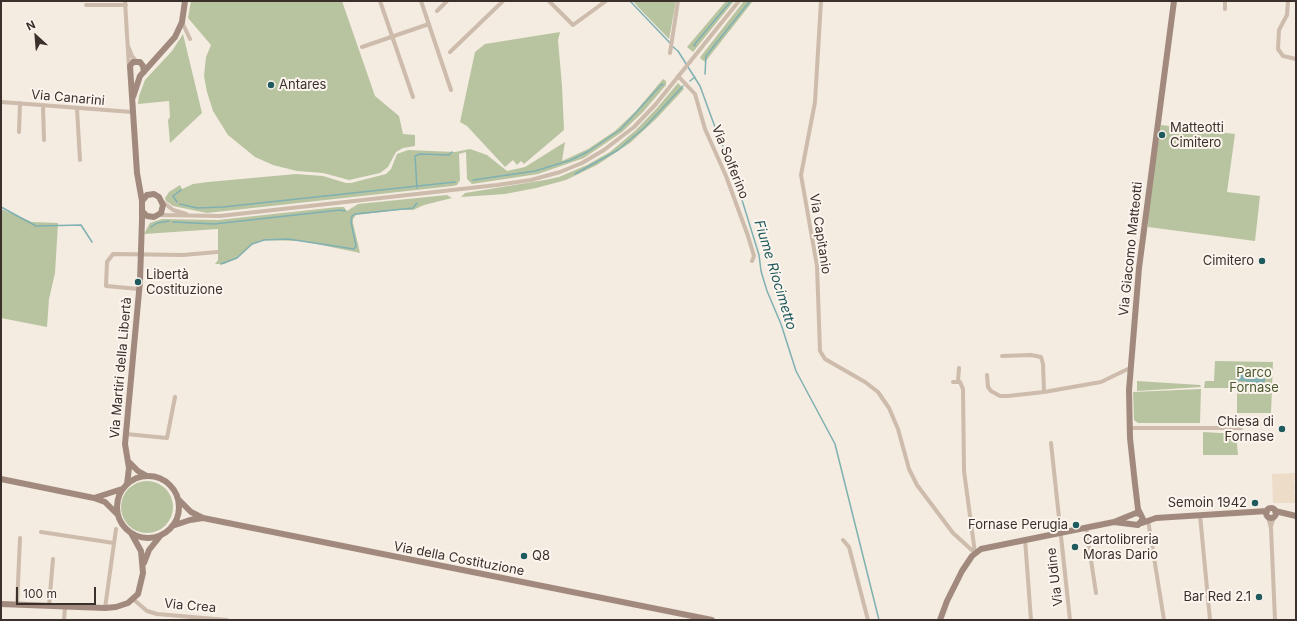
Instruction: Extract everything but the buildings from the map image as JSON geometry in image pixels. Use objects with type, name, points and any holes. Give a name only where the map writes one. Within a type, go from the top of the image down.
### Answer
[{"type":"street","points":[[156,59],[132,63],[129,70],[134,76],[142,74],[156,59],[175,37],[182,22],[185,1]]},
{"type":"street","points":[[380,1],[413,97]]},
{"type":"street","points":[[421,1],[451,90]]},
{"type":"street","points":[[437,11],[447,1]]},
{"type":"street","points":[[450,52],[504,1]]},
{"type":"street","points":[[549,1],[570,24],[577,22],[606,1]]},
{"type":"street","points":[[670,53],[678,1]]},
{"type":"street","points":[[142,211],[146,215],[155,216],[220,216],[515,183],[548,175],[582,163],[616,142],[642,119],[739,1]]},
{"type":"street","name":"Via Capitanio","points":[[821,1],[815,102],[801,175],[817,266],[820,352],[826,359],[865,382],[881,396],[898,429],[909,468],[917,485],[953,533],[975,553]]},
{"type":"street","name":"Via Giacomo Matteotti","points":[[1142,523],[1136,500],[1129,428],[1130,368],[1142,238],[1174,1]]},
{"type":"street","points":[[1225,1],[1225,10]]},
{"type":"street","points":[[1288,1],[1288,11],[1280,30],[1278,49],[1283,56],[1296,59]]},
{"type":"street","points":[[86,5],[126,3]]},
{"type":"street","name":"Via Martiri della Libertà","points":[[125,486],[129,476],[125,444],[142,254],[142,201],[138,181],[132,112],[126,3]]},
{"type":"street","points":[[182,22],[190,39]]},
{"type":"street","points":[[362,47],[429,24]]},
{"type":"street","name":"Via Martiri della Libertà","points":[[128,46],[132,56],[144,67],[132,100]]},
{"type":"street","name":"Via Solferino","points":[[678,76],[695,94],[706,129],[721,162],[748,236],[754,256],[752,261]]},
{"type":"street","name":"Via Canarini","points":[[1,102],[132,112]]},
{"type":"street","points":[[19,132],[20,104]]},
{"type":"street","points":[[43,106],[44,140]]},
{"type":"street","points":[[77,109],[80,160]]},
{"type":"street","points":[[138,181],[149,194],[158,196],[173,210],[192,216]]},
{"type":"street","points":[[142,201],[149,194]]},
{"type":"street","points":[[141,234],[144,225],[162,211],[163,202]]},
{"type":"street","points":[[140,289],[106,286],[107,262],[113,254],[182,255],[217,252]]},
{"type":"street","points":[[1002,356],[1031,355],[1041,357],[1043,364],[1044,392]]},
{"type":"street","points":[[959,368],[955,382],[962,385],[963,389],[964,471],[975,553]]},
{"type":"street","points":[[987,375],[988,387],[991,391],[1000,396],[1044,392],[1101,382],[1130,368]]},
{"type":"street","points":[[126,434],[167,438],[175,397]]},
{"type":"street","points":[[1129,428],[1241,428]]},
{"type":"street","name":"Via Udine","points":[[1051,443],[1070,620]]},
{"type":"street","points":[[1,604],[105,608],[122,605],[133,599],[141,588],[144,564],[149,550],[161,535],[172,526],[178,514],[178,499],[174,490],[165,481],[147,476],[138,471],[128,460]]},
{"type":"street","points":[[94,498],[125,486],[135,479],[147,476]]},
{"type":"street","points":[[1,479],[94,498],[105,502],[118,515]]},
{"type":"street","points":[[125,486],[117,503],[118,515],[122,524],[131,533],[140,546],[144,564]]},
{"type":"street","name":"Via della Costituzione","points":[[178,499],[191,512],[203,518],[712,620]]},
{"type":"street","name":"Via Giacomo Matteotti","points":[[1133,523],[1136,500]]},
{"type":"street","points":[[1114,522],[1133,523],[1136,525],[1156,518],[1254,512],[1271,515],[1293,516]]},
{"type":"street","points":[[940,620],[957,581],[975,553],[989,546],[1114,522],[1133,515],[1156,518]]},
{"type":"street","points":[[1200,515],[1210,620]]},
{"type":"street","points":[[1271,515],[1275,620]]},
{"type":"street","name":"Via della Costituzione","points":[[172,526],[190,520],[203,518]]},
{"type":"street","points":[[1148,520],[1164,620]]},
{"type":"street","points":[[1086,527],[1096,593]]},
{"type":"street","points":[[105,608],[116,529]]},
{"type":"street","points":[[41,532],[114,543]]},
{"type":"street","points":[[131,533],[147,538],[161,535]]},
{"type":"street","points":[[16,605],[20,538]]},
{"type":"street","points":[[1025,539],[1031,620]]},
{"type":"street","points":[[843,540],[849,547],[868,620]]},
{"type":"street","points":[[49,606],[53,559]]},
{"type":"street","name":"Via Crea","points":[[133,599],[148,611],[157,614],[226,620]]},
{"type":"street","points":[[64,620],[65,607]]},
{"type":"green space","name":"Antares","points":[[191,1],[342,1],[375,96],[399,116],[403,134],[415,135],[415,146],[403,148],[396,152],[388,167],[380,173],[349,180],[323,173],[297,171],[273,165],[255,157],[228,135],[213,111],[204,76],[206,57],[211,45],[188,18]]},
{"type":"green space","points":[[633,1],[676,1],[669,39],[639,8]]},
{"type":"green space","points":[[726,1],[734,1],[693,52],[687,47]]},
{"type":"green space","points":[[744,1],[753,1],[705,62],[700,58],[701,56]]},
{"type":"green space","points":[[560,32],[558,40],[564,130],[524,164],[521,161],[517,165],[513,160],[505,167],[467,126],[460,122],[475,52],[485,44]]},
{"type":"green space","points":[[183,34],[202,113],[170,143],[168,120],[170,117],[169,101],[138,104],[139,96],[145,80],[172,51]]},
{"type":"green space","points":[[663,79],[666,81],[666,85],[643,112],[622,132],[584,158],[538,174],[472,184],[467,179],[466,152],[459,154],[460,180],[457,185],[453,186],[207,213],[173,206],[166,201],[165,198],[169,192],[180,185],[182,189],[193,184],[208,182],[296,174],[323,176],[346,183],[351,183],[386,174],[391,169],[397,154],[408,150],[455,152],[470,149],[487,155],[507,171],[525,167],[565,142],[562,161],[588,149],[615,131],[636,111]]},
{"type":"green space","points":[[678,83],[684,89],[657,118],[630,143],[597,165],[566,180],[536,188],[505,194],[461,197],[465,193],[559,177],[587,165],[610,152],[636,130]]},
{"type":"green space","points":[[1161,125],[1235,134],[1227,192],[1260,196],[1255,241],[1148,227],[1149,200]]},
{"type":"green space","points":[[447,195],[452,198],[424,205],[413,210],[399,210],[356,215],[353,219],[353,223],[360,253],[302,241],[262,240],[254,243],[238,257],[224,264],[215,264],[218,260],[218,229],[144,234],[150,223],[162,219],[218,220],[338,207],[344,207],[347,211],[358,204]]},
{"type":"green space","points":[[1,209],[32,222],[58,223],[55,273],[49,299],[47,327],[1,318]]},
{"type":"green space","name":"Parco Fornase","points":[[1215,361],[1273,362],[1271,413],[1237,413],[1237,388],[1204,388],[1205,381],[1214,381]]},
{"type":"green space","points":[[1137,381],[1200,385],[1201,387],[1137,391]]},
{"type":"green space","points":[[1201,389],[1200,423],[1138,423],[1134,420],[1133,392]]},
{"type":"green space","points":[[1203,432],[1236,434],[1238,455],[1203,455]]},
{"type":"green space","points":[[142,481],[152,481],[166,488],[173,502],[173,512],[166,526],[152,533],[142,533],[132,529],[125,522],[121,512],[121,502],[125,492],[132,485]]},
{"type":"shaded area","points":[[1296,473],[1296,480],[1294,480],[1296,491],[1294,491],[1296,503],[1273,503],[1272,474]]},
{"type":"water","points":[[1242,369],[1251,371],[1261,369],[1265,374],[1265,381],[1261,385],[1255,386],[1245,381],[1239,381],[1235,374],[1238,370]]},
{"type":"waterway","name":"Fiume Riocimetto","points":[[630,1],[670,43]]},
{"type":"waterway","points":[[695,46],[694,45],[731,1]]},
{"type":"waterway","points":[[705,74],[706,56],[750,1]]},
{"type":"waterway","name":"Fiume Riocimetto","points":[[672,46],[678,51],[700,86],[719,138],[730,161],[759,255],[761,271],[767,291],[781,324],[796,371],[835,444],[879,620]]},
{"type":"waterway","name":"Fiume Riocimetto","points":[[690,81],[695,77]]},
{"type":"waterway","points":[[473,180],[535,171],[571,160],[589,151],[621,129],[662,84],[663,85]]},
{"type":"waterway","points":[[575,174],[618,150],[645,127],[683,86]]},
{"type":"waterway","points":[[417,188],[415,156],[420,154],[449,155],[452,152]]},
{"type":"waterway","points":[[180,204],[197,208],[223,207],[455,182]]},
{"type":"waterway","points":[[177,202],[173,196],[181,190]]},
{"type":"waterway","points":[[221,264],[237,258],[252,244],[264,240],[288,239],[354,249],[356,246],[351,222],[352,216],[355,214],[413,208],[417,203]]},
{"type":"waterway","points":[[1,207],[36,226],[81,225],[92,242]]},
{"type":"waterway","points":[[173,222],[214,224],[340,210],[345,211]]},
{"type":"waterway","points":[[151,227],[157,223],[169,221]]},
{"type":"place","name":"Antares","points":[[271,85]]},
{"type":"place","name":"Matteotti Cimitero","points":[[1162,135]]},
{"type":"place","name":"Cimitero","points":[[1262,261]]},
{"type":"place","name":"Libertà Costituzione","points":[[138,282]]},
{"type":"place","name":"Chiesa di Fornase","points":[[1282,429]]},
{"type":"place","name":"Semoin 1942","points":[[1255,503]]},
{"type":"place","name":"Fornase Perugia","points":[[1076,525]]},
{"type":"place","name":"Cartolibreria Moras Dario","points":[[1075,547]]},
{"type":"place","name":"Q8","points":[[524,556]]},
{"type":"place","name":"Bar Red 2.1","points":[[1259,597]]}]
